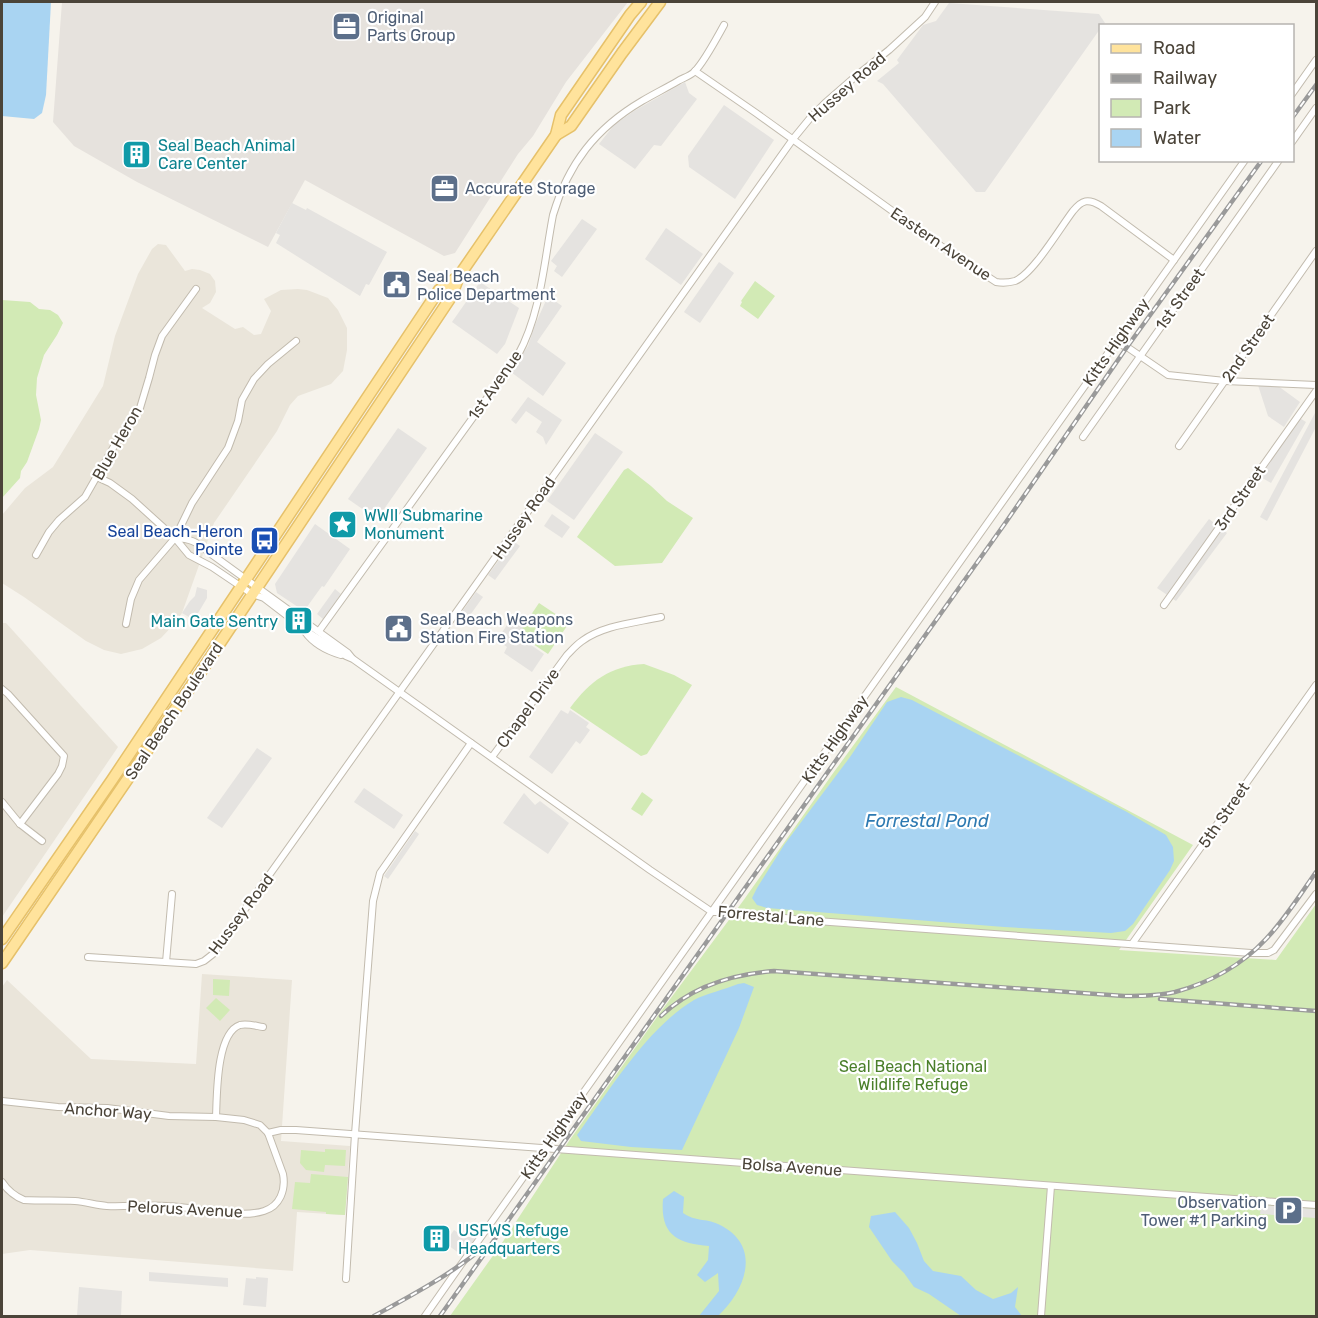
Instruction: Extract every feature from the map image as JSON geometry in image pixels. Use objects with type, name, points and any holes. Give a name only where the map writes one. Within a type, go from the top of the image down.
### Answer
[{"type":"main road","name":"Seal Beach Boulevard","points":[[2,963],[451,297],[459,276],[556,135],[561,114],[641,2]]},
{"type":"main road","name":"Seal Beach Boulevard","points":[[556,135],[571,126],[660,2]]},
{"type":"main road","name":"Seal Beach Boulevard","points":[[2,939],[112,780],[439,290],[459,276]]},
{"type":"street","name":"Hussey Road","points":[[88,957],[196,964],[213,954],[793,139],[825,103],[889,50],[925,16],[935,2]]},
{"type":"street","name":"1st Avenue","points":[[319,631],[514,360],[526,340],[539,294],[553,215],[568,174],[596,136],[614,119],[695,71],[724,25]]},
{"type":"street","points":[[1294,93],[1317,60]]},
{"type":"street","name":"Eastern Avenue","points":[[695,71],[941,246],[996,282],[1016,281],[1026,274],[1072,211],[1080,203],[1087,201],[1101,206],[1174,260]]},
{"type":"street","points":[[1294,141],[1317,108]]},
{"type":"street","name":"Kitts Highway","points":[[425,1317],[1244,162]]},
{"type":"street","name":"1st Street","points":[[1083,437],[1278,162]]},
{"type":"street","name":"2nd Street","points":[[1179,446],[1317,251]]},
{"type":"street","name":"Blue Heron","points":[[36,555],[59,520],[85,497],[121,434],[140,408],[162,336],[196,289]]},
{"type":"street","points":[[126,624],[131,599],[139,580],[175,538],[192,503],[228,448],[238,421],[242,400],[254,380],[268,364],[296,341]]},
{"type":"street","points":[[1116,343],[1127,347],[1168,375],[1225,381],[1317,385]]},
{"type":"street","name":"3rd Street","points":[[1164,605],[1317,391]]},
{"type":"street","points":[[97,477],[110,483],[132,499],[175,538],[189,555],[254,590]]},
{"type":"street","points":[[175,538],[197,542],[243,583]]},
{"type":"street","name":"Forrestal Lane","points":[[254,590],[319,631],[348,653],[349,657]]},
{"type":"street","name":"Forrestal Lane","points":[[254,590],[301,626],[349,657],[712,912],[1268,953],[1274,950],[1317,894]]},
{"type":"street","name":"Chapel Drive","points":[[492,757],[567,655],[582,641],[613,626],[661,617]]},
{"type":"street","name":"5th Street","points":[[1132,944],[1317,685]]},
{"type":"street","points":[[2,689],[64,756],[58,774],[20,824]]},
{"type":"street","points":[[346,1279],[373,901],[380,873],[471,743]]},
{"type":"street","points":[[2,802],[20,824],[42,841]]},
{"type":"street","points":[[166,963],[172,894]]},
{"type":"street","points":[[263,1027],[238,1025],[224,1045],[220,1062],[216,1117],[244,1120],[260,1125],[268,1133]]},
{"type":"street","points":[[2,1101],[2,1107]]},
{"type":"street","name":"Anchor Way","points":[[2,1101],[58,1107],[107,1108],[169,1116],[216,1117]]},
{"type":"street","name":"Bolsa Avenue","points":[[268,1133],[281,1130],[355,1134],[1317,1205]]},
{"type":"street","name":"Pelorus Avenue","points":[[2,1184],[9,1192],[24,1200],[108,1206],[167,1206],[239,1214],[263,1212],[278,1202],[284,1188],[283,1174],[268,1133]]},
{"type":"street","points":[[1041,1317],[1051,1186]]},
{"type":"shaded area","points":[[62,2],[628,2],[566,82],[455,253],[444,256],[305,180],[268,247],[137,182],[74,146],[53,122]]},
{"type":"shaded area","points":[[949,3],[1099,14],[1105,23],[1099,24],[1099,30],[985,192],[976,192],[883,84],[877,81],[899,63],[897,60],[923,25],[936,21]]},
{"type":"shaded area","points":[[685,82],[689,93],[697,99],[661,146],[654,145],[635,169],[599,144],[614,125]]},
{"type":"shaded area","points":[[724,105],[774,140],[735,199],[689,167],[688,156]]},
{"type":"shaded area","points":[[292,203],[306,210],[307,208],[387,252],[369,285],[366,284],[360,296],[276,243],[280,235],[276,233]]},
{"type":"shaded area","points":[[582,219],[597,229],[562,277],[554,271],[557,266],[551,261]]},
{"type":"shaded area","points":[[666,228],[703,254],[681,285],[645,259]]},
{"type":"shaded area","points":[[158,244],[166,245],[185,271],[192,269],[210,274],[215,281],[216,292],[210,303],[202,308],[235,329],[243,327],[254,335],[261,334],[271,311],[264,299],[281,290],[307,290],[328,298],[338,310],[347,328],[347,350],[343,371],[331,384],[298,396],[290,405],[277,431],[214,523],[182,613],[175,623],[161,638],[142,649],[121,654],[104,650],[86,641],[2,583],[2,515],[25,488],[53,467],[103,386],[115,336],[138,274],[152,249]]},
{"type":"shaded area","points":[[719,262],[734,273],[700,323],[684,312]]},
{"type":"shaded area","points":[[480,282],[519,308],[505,344],[497,354],[452,322]]},
{"type":"shaded area","points":[[548,296],[562,306],[537,342],[566,363],[543,396],[511,372],[528,346]]},
{"type":"shaded area","points":[[1257,382],[1274,383],[1300,402],[1284,427],[1268,416]]},
{"type":"shaded area","points":[[528,397],[562,420],[546,445],[543,437],[536,432],[542,422],[526,411],[516,424],[511,420]]},
{"type":"shaded area","points":[[1316,411],[1316,427],[1267,521],[1260,517]]},
{"type":"shaded area","points":[[1298,417],[1306,422],[1271,483],[1257,475]]},
{"type":"shaded area","points":[[398,428],[427,448],[377,519],[348,499]]},
{"type":"shaded area","points":[[595,433],[623,452],[574,520],[547,501]]},
{"type":"shaded area","points":[[552,514],[570,527],[562,538],[544,526]]},
{"type":"shaded area","points":[[1209,519],[1227,533],[1176,601],[1157,588]]},
{"type":"shaded area","points":[[315,524],[350,549],[304,611],[277,593],[275,584]]},
{"type":"shaded area","points":[[513,541],[520,546],[495,580],[488,575]]},
{"type":"shaded area","points":[[197,587],[207,590],[207,598],[194,620],[182,613],[195,596]]},
{"type":"shaded area","points":[[335,589],[341,594],[323,619],[317,614]]},
{"type":"shaded area","points":[[476,592],[483,597],[463,625],[456,620]]},
{"type":"shaded area","points":[[511,619],[523,627],[518,636],[544,654],[532,672],[504,653],[507,647],[497,640]]},
{"type":"shaded area","points":[[2,623],[6,623],[118,747],[2,917]]},
{"type":"shaded area","points":[[561,710],[568,714],[570,710],[589,723],[586,727],[590,730],[580,744],[576,741],[552,774],[529,757]]},
{"type":"shaded area","points":[[257,748],[272,758],[222,828],[207,818]]},
{"type":"shaded area","points":[[364,788],[403,815],[394,829],[354,802]]},
{"type":"shaded area","points":[[524,793],[535,805],[540,801],[569,823],[548,854],[503,823]]},
{"type":"shaded area","points":[[415,831],[419,834],[388,879],[384,876]]},
{"type":"shaded area","points":[[202,974],[292,980],[281,1141],[350,1146],[345,1215],[297,1212],[293,1271],[30,1250],[2,1254],[2,987],[7,980],[91,1059],[196,1064]]},
{"type":"shaded area","name":"Observation Tower #1 Parking","points":[[1261,1205],[1316,1209],[1315,1218],[1260,1214]]},
{"type":"shaded area","points":[[454,1230],[464,1237],[476,1237],[463,1256],[445,1243]]},
{"type":"shaded area","points":[[149,1272],[228,1278],[228,1287],[149,1281]]},
{"type":"shaded area","points":[[256,1277],[268,1278],[266,1307],[243,1305],[246,1278],[256,1279]]},
{"type":"shaded area","points":[[79,1287],[122,1291],[121,1316],[77,1316]]},
{"type":"green space","points":[[755,281],[775,296],[758,319],[740,306]]},
{"type":"green space","points":[[2,300],[30,302],[39,309],[50,310],[58,315],[63,323],[44,355],[37,378],[36,395],[41,420],[39,429],[20,478],[2,498]]},
{"type":"green space","points":[[628,468],[667,501],[693,518],[662,563],[615,566],[577,537],[624,470]]},
{"type":"green space","points":[[539,603],[569,623],[548,654],[518,634]]},
{"type":"green space","points":[[644,664],[674,675],[692,685],[647,754],[641,756],[570,708],[585,690],[602,677],[621,668]]},
{"type":"green space","name":"Seal Beach National Wildlife Refuge","points":[[896,687],[1193,845],[1119,950],[1276,960],[1316,904],[1316,1316],[450,1316],[502,1243],[569,1141]]},
{"type":"green space","points":[[642,792],[653,800],[642,816],[631,809]]},
{"type":"green space","points":[[213,979],[230,980],[229,996],[213,995]]},
{"type":"green space","points":[[216,998],[230,1010],[220,1021],[206,1008]]},
{"type":"green space","points":[[325,1149],[346,1150],[345,1166],[325,1165],[324,1172],[306,1170],[300,1163],[301,1150],[325,1152]]},
{"type":"green space","points":[[311,1174],[348,1177],[345,1215],[292,1209],[295,1182],[310,1183]]},
{"type":"water","points":[[2,2],[51,2],[46,95],[42,113],[34,119],[2,116]]},
{"type":"water","name":"Forrestal Pond","points":[[901,697],[912,700],[1127,812],[1166,835],[1173,847],[1174,861],[1133,924],[1125,931],[1111,933],[1004,927],[767,908],[757,905],[752,898],[784,845],[850,757],[887,702]]},
{"type":"water","points":[[744,983],[754,987],[739,1028],[682,1150],[581,1141],[577,1135],[616,1080],[660,1027],[694,1000]]},
{"type":"water","points":[[674,1191],[684,1197],[683,1213],[692,1218],[718,1224],[732,1233],[741,1244],[745,1255],[742,1281],[736,1294],[718,1316],[699,1316],[719,1291],[718,1273],[705,1282],[697,1275],[708,1260],[709,1246],[680,1239],[673,1235],[664,1221],[663,1199]]},
{"type":"water","points":[[895,1212],[909,1228],[924,1261],[933,1271],[961,1276],[976,1290],[993,1299],[1011,1293],[1018,1287],[1015,1307],[1022,1316],[961,1316],[929,1294],[914,1287],[892,1261],[869,1227],[871,1216]]},
{"type":"railway","points":[[1294,115],[1316,85]]},
{"type":"railway","points":[[440,1316],[1261,162]]},
{"type":"railway","points":[[661,1016],[686,997],[713,984],[743,975],[774,971],[1124,996],[1175,992],[1200,984],[1224,972],[1257,948],[1280,923],[1316,872]]},
{"type":"railway","points":[[1160,999],[1316,1011]]},
{"type":"railway","points":[[374,1316],[444,1276],[484,1247]]},
{"type":"place","name":"Original Parts Group","points":[[346,26]]},
{"type":"place","name":"Seal Beach Animal Care Center","points":[[137,154]]},
{"type":"place","name":"Accurate Storage","points":[[444,188]]},
{"type":"place","name":"Seal Beach Police Department","points":[[396,285]]},
{"type":"place","name":"WWII Submarine Monument","points":[[343,524]]},
{"type":"place","name":"Seal Beach-Heron Pointe","points":[[264,540]]},
{"type":"place","name":"Main Gate Sentry","points":[[299,621]]},
{"type":"place","name":"Seal Beach Weapons Station Fire Station","points":[[399,628]]},
{"type":"place","name":"Observation Tower #1 Parking","points":[[1288,1211]]},
{"type":"place","name":"USFWS Refuge Headquarters","points":[[437,1239]]}]
